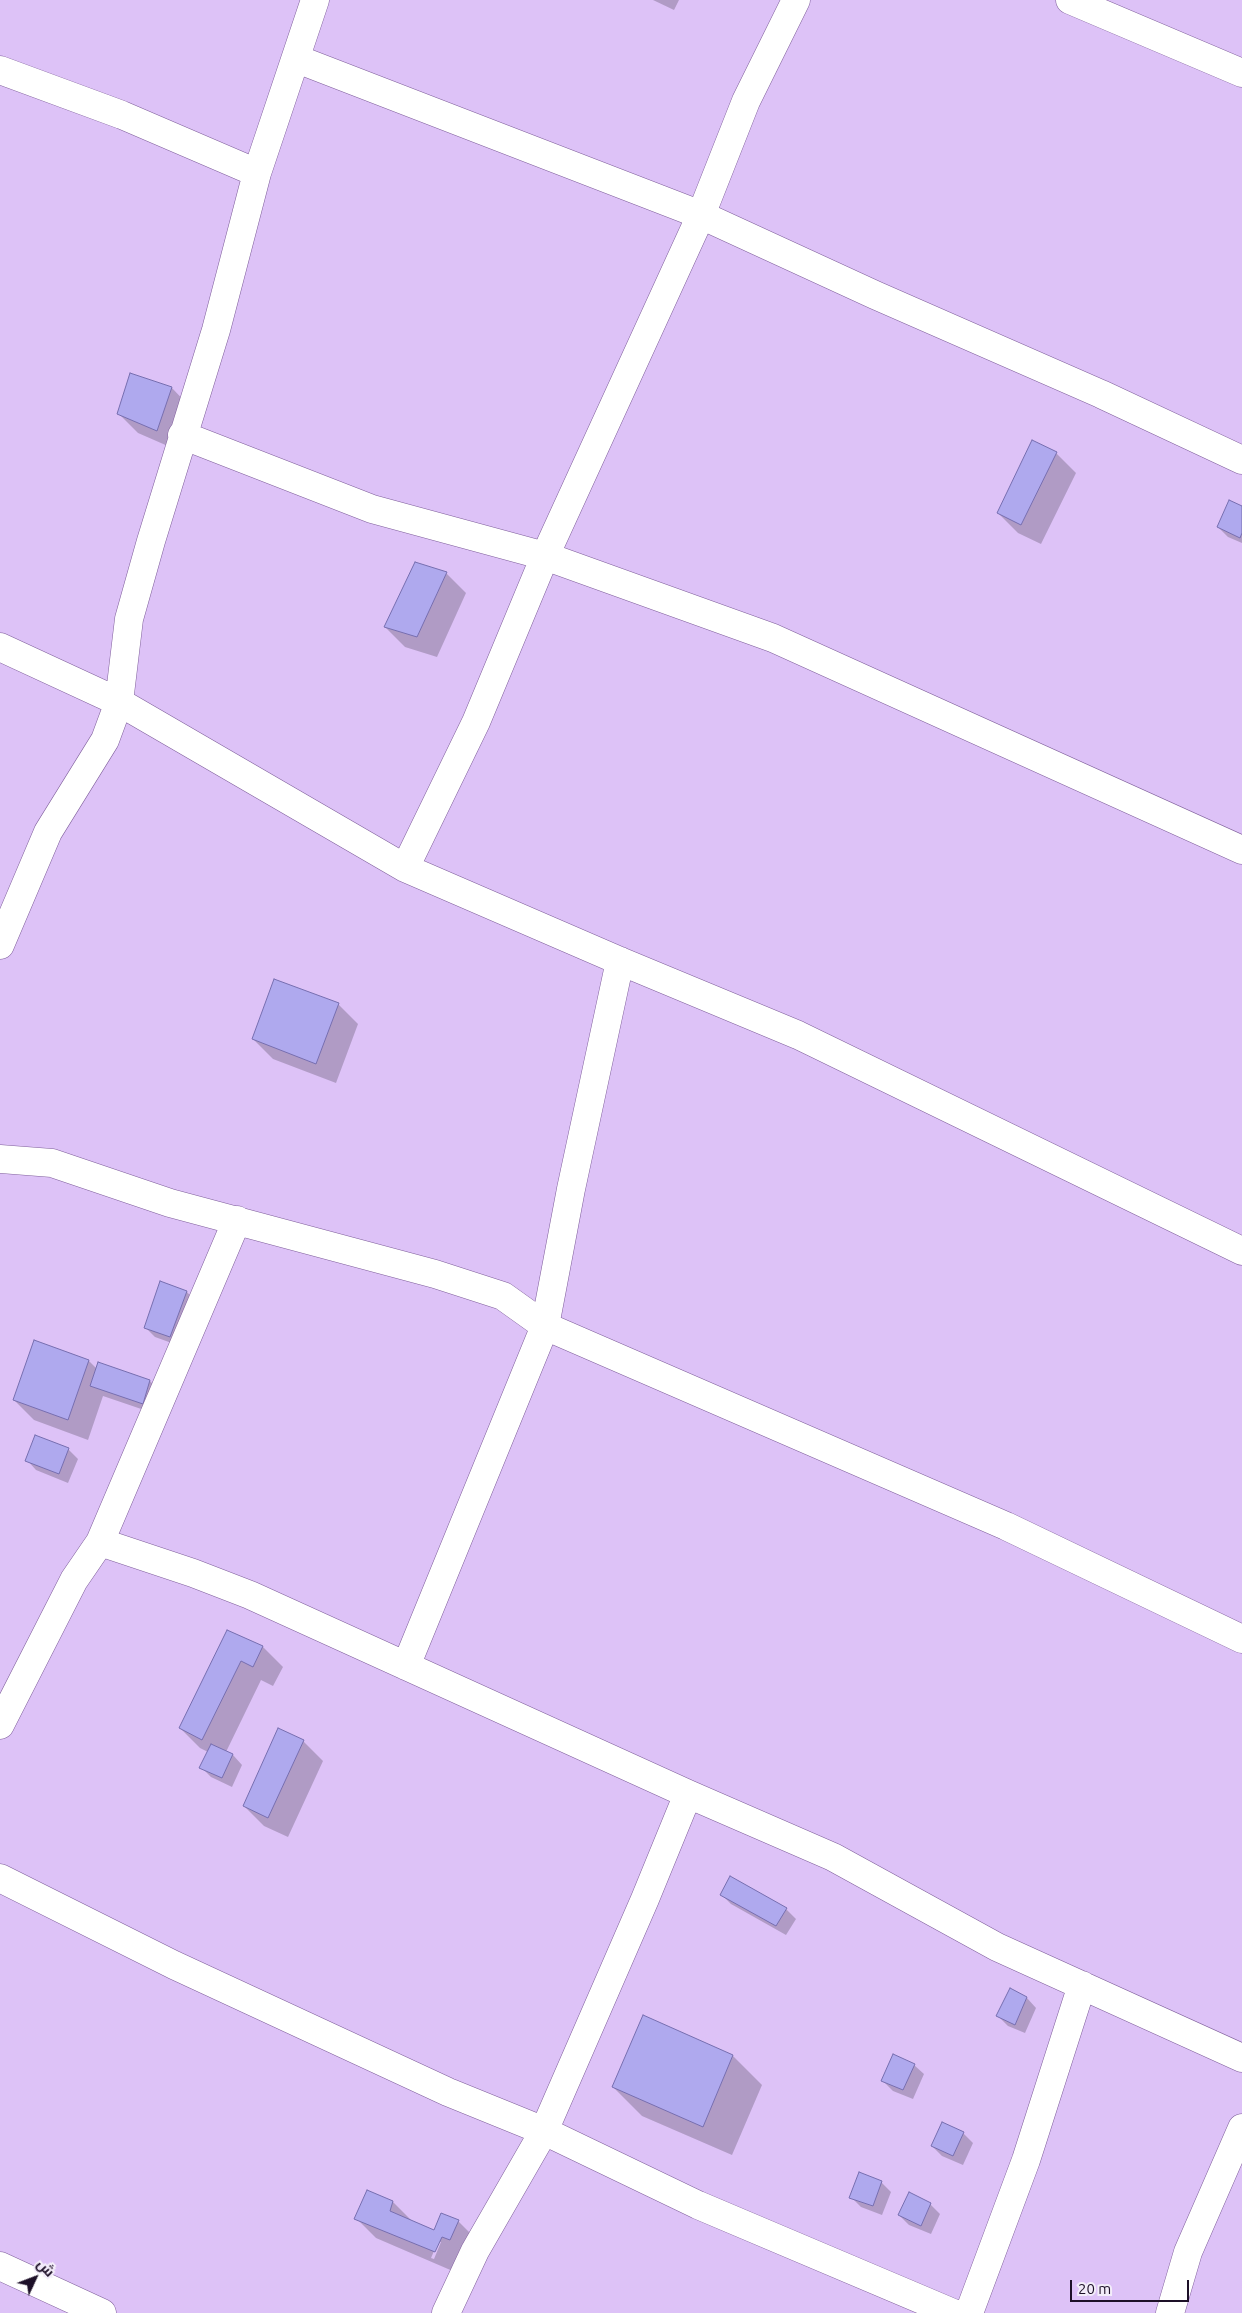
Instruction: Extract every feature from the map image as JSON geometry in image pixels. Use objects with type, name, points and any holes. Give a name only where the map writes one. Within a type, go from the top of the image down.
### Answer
[{"type":"street","points":[[1,938],[48,832],[105,740],[119,702],[130,620],[182,435],[216,330],[257,174],[297,59],[315,0]]},
{"type":"street","points":[[405,868],[476,722],[545,556],[701,215],[746,101],[796,0]]},
{"type":"street","points":[[1070,0],[1242,73]]},
{"type":"street","points":[[297,59],[701,215],[875,295],[1101,394],[1242,460]]},
{"type":"street","points":[[0,70],[122,115],[257,174]]},
{"type":"street","points":[[182,435],[372,509],[545,556],[773,638],[1242,850]]},
{"type":"street","points":[[0,647],[119,702],[405,868],[620,961],[798,1035],[1242,1251]]},
{"type":"street","points":[[406,1666],[545,1326],[571,1189],[620,961]]},
{"type":"street","points":[[0,1159],[52,1163],[170,1203],[435,1274],[503,1296],[545,1326],[1006,1526],[1242,1639]]},
{"type":"street","points":[[0,1725],[74,1580],[100,1542],[237,1220]]},
{"type":"street","points":[[100,1542],[193,1573],[250,1595],[688,1794],[833,1857],[997,1947],[1242,2058]]},
{"type":"street","points":[[446,2313],[475,2251],[544,2131],[645,1899],[688,1794]]},
{"type":"street","points":[[0,1878],[174,1965],[448,2092],[544,2131],[698,2205],[953,2313]]},
{"type":"street","points":[[969,2313],[1026,2160],[1082,1985]]},
{"type":"street","points":[[1170,2313],[1188,2252],[1242,2128]]},
{"type":"street","points":[[0,2266],[102,2313]]},
{"type":"building","points":[[130,373],[172,387],[157,431],[117,414]]},
{"type":"building","points":[[1032,440],[1057,452],[1021,525],[997,513]]},
{"type":"building","points":[[1229,500],[1242,506],[1242,533],[1240,538],[1217,527]]},
{"type":"building","points":[[415,562],[447,572],[417,637],[384,627]]},
{"type":"building","points":[[274,979],[339,1003],[316,1064],[252,1039]]},
{"type":"building","points":[[160,1281],[187,1291],[170,1337],[144,1328]]},
{"type":"building","points":[[34,1340],[89,1360],[68,1420],[13,1400]]},
{"type":"building","points":[[98,1362],[150,1380],[143,1404],[90,1386]]},
{"type":"building","points":[[35,1435],[69,1448],[59,1474],[25,1461]]},
{"type":"building","points":[[227,1630],[263,1646],[253,1667],[241,1661],[202,1740],[179,1728]]},
{"type":"building","points":[[278,1728],[304,1740],[268,1818],[243,1806]]},
{"type":"building","points":[[211,1744],[233,1754],[222,1778],[199,1768]]},
{"type":"building","points":[[730,1876],[787,1908],[776,1926],[720,1895]]},
{"type":"building","points":[[1010,1988],[1027,1997],[1015,2025],[996,2016]]},
{"type":"building","points":[[643,2015],[733,2055],[703,2127],[612,2087]]},
{"type":"building","points":[[893,2054],[915,2064],[903,2090],[881,2081]]},
{"type":"building","points":[[942,2122],[964,2132],[953,2156],[931,2146]]},
{"type":"building","points":[[859,2172],[882,2181],[873,2206],[849,2198]]},
{"type":"building","points":[[367,2190],[393,2201],[390,2211],[434,2230],[441,2213],[459,2220],[450,2240],[442,2237],[435,2252],[354,2219]]},
{"type":"building","points":[[909,2192],[931,2203],[921,2226],[898,2215]]}]
